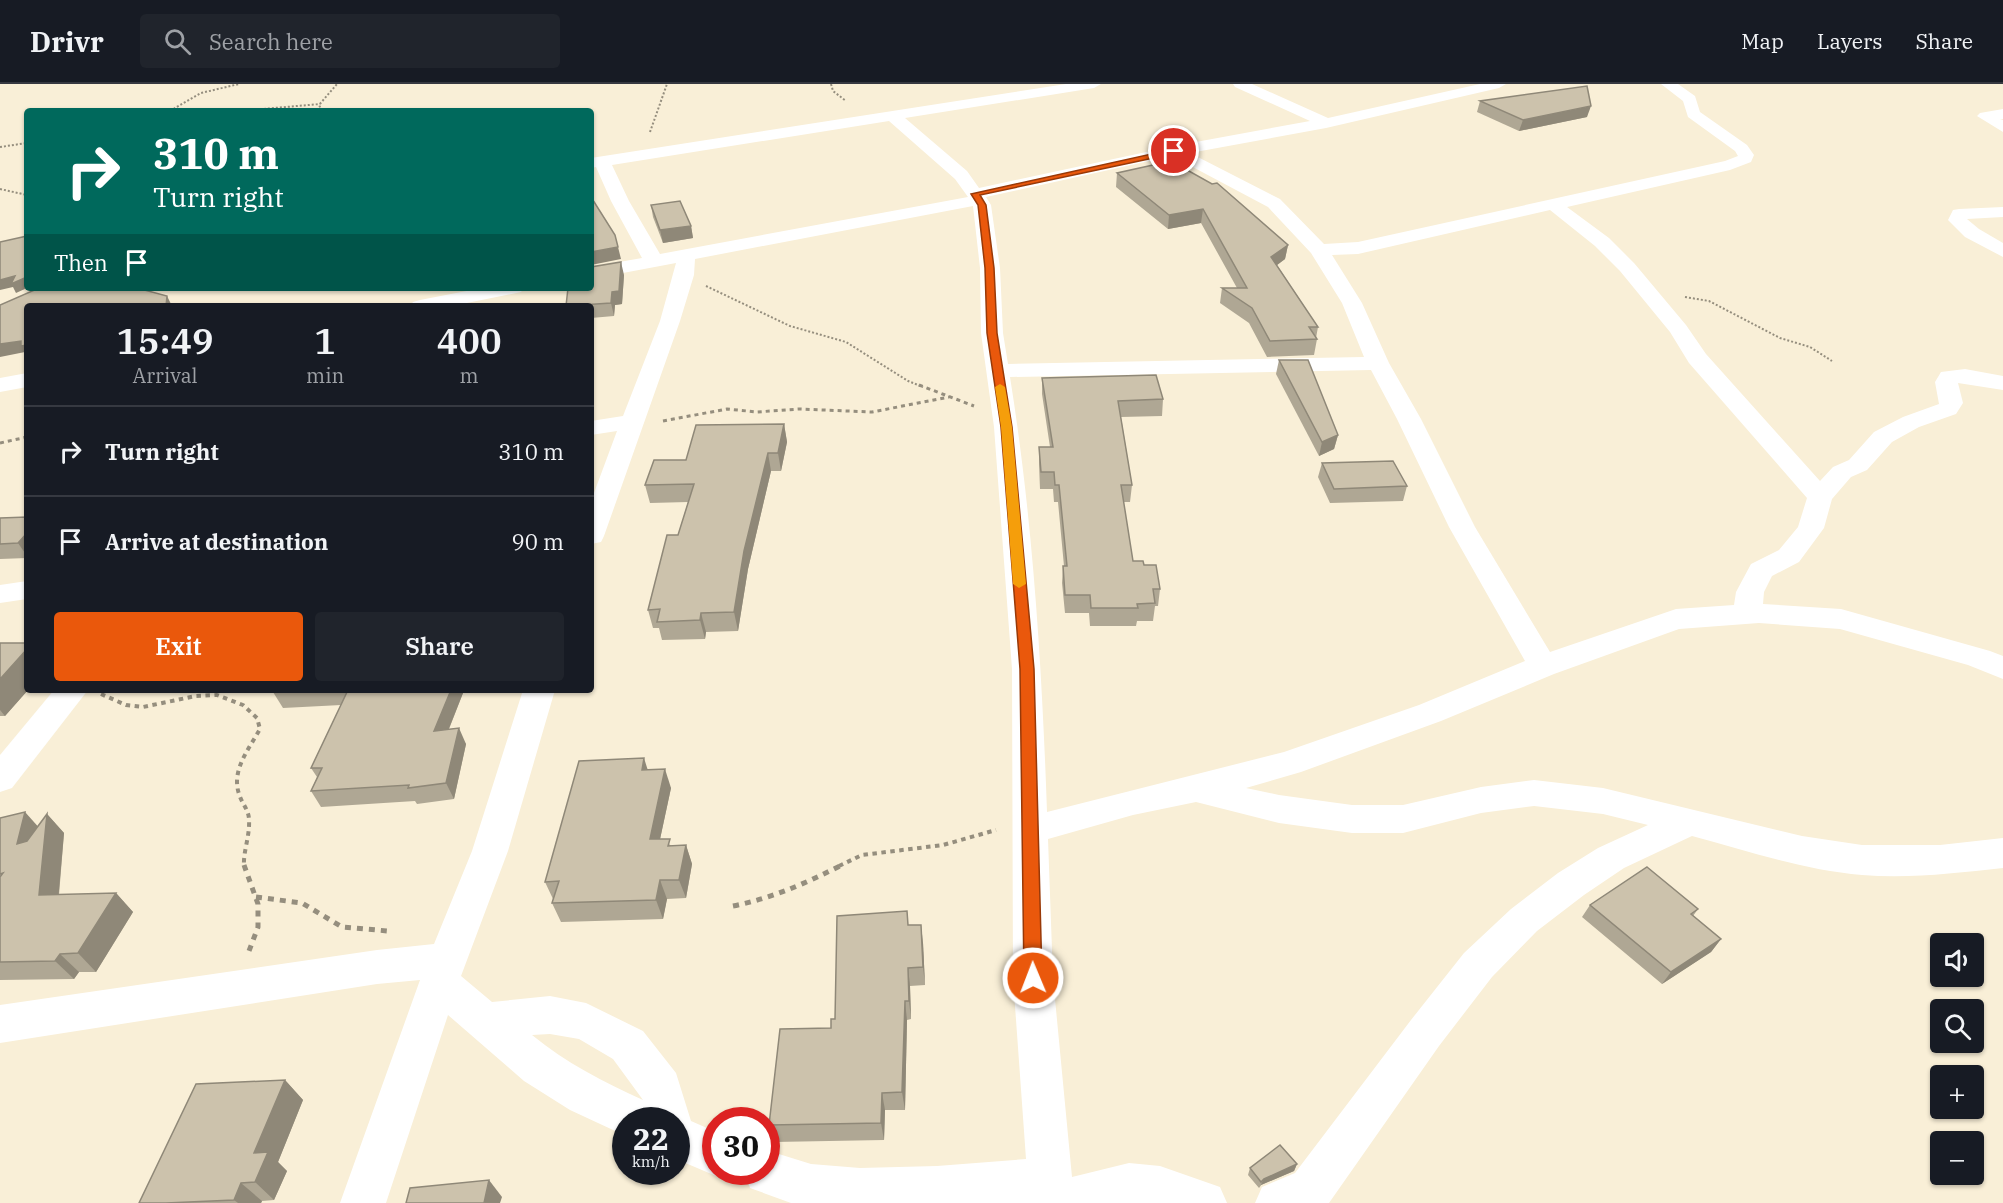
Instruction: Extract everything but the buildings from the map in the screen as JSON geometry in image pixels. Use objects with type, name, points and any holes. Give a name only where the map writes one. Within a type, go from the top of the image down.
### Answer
[{"type":"street","points":[[654,261],[597,162],[1094,84]]},
{"type":"street","points":[[1240,84],[1326,123]]},
{"type":"street","points":[[594,272],[654,261],[685,266],[1174,151],[1326,123],[1499,84]]},
{"type":"street","points":[[1319,250],[1376,245],[1730,165],[1745,159],[1746,155],[1742,148],[1693,114],[1690,99],[1668,84]]},
{"type":"street","points":[[2003,114],[1985,116],[2003,127]]},
{"type":"street","points":[[892,115],[961,175],[982,205],[990,268],[992,333],[1005,418],[1027,669],[1033,978],[1054,1195]]},
{"type":"street","points":[[1174,151],[1274,203],[1319,250],[1352,303],[1378,363],[1410,419],[1462,527],[1543,666]]},
{"type":"street","points":[[1554,205],[1602,242],[1679,329],[1697,358],[1820,497]]},
{"type":"street","points":[[2003,212],[1959,214],[1957,220],[1972,233],[2003,251]]},
{"type":"street","points":[[594,528],[685,266]]},
{"type":"street","points":[[436,303],[498,291]]},
{"type":"street","points":[[998,371],[1378,363]]},
{"type":"street","points":[[1748,613],[1750,592],[1761,570],[1789,556],[1811,528],[1820,497],[1842,472],[1858,465],[1883,437],[1911,422],[1948,409],[1951,403],[1946,382],[1948,377],[1965,376],[2003,383]]},
{"type":"street","points":[[0,385],[24,381]]},
{"type":"street","points":[[594,428],[631,425]]},
{"type":"street","points":[[0,594],[24,590]]},
{"type":"street","points":[[1031,824],[1196,789],[1289,763],[1430,713],[1543,666],[1676,619],[1748,613],[1841,619],[1979,658],[2003,668]]},
{"type":"street","points":[[0,778],[70,693]]},
{"type":"street","points":[[363,1203],[440,968],[490,851],[538,693]]},
{"type":"street","points":[[1196,789],[1279,809],[1352,819],[1403,819],[1481,800],[1534,793],[1603,801],[1689,820],[1802,851],[1862,860],[1940,860],[2003,854]]},
{"type":"street","points":[[1278,1203],[1311,1190],[1425,1033],[1478,965],[1524,920],[1571,884],[1611,858],[1689,820]]},
{"type":"street","points":[[0,1024],[232,991],[377,967],[440,968],[487,1021],[539,1067],[585,1095],[612,1108]]},
{"type":"street","points":[[487,1021],[550,1016],[586,1022],[628,1045],[661,1087],[666,1107]]},
{"type":"street","points":[[780,1177],[811,1187],[860,1191],[937,1189],[1054,1195],[1129,1186],[1160,1189],[1204,1203]]},
{"type":"path","points":[[175,108],[201,93],[239,84]]},
{"type":"path","points":[[274,108],[320,104],[337,84]]},
{"type":"path","points":[[650,133],[660,113],[667,84]]},
{"type":"path","points":[[320,104],[321,108]]},
{"type":"path","points":[[0,147],[24,143]]},
{"type":"path","points":[[0,189],[24,194]]},
{"type":"path","points":[[685,266],[790,326],[846,342],[908,381],[1005,418]]},
{"type":"path","points":[[1654,300],[1688,297],[1709,301],[1780,338],[1810,347],[1832,361]]},
{"type":"path","points":[[631,425],[710,410],[872,412],[950,397]]},
{"type":"path","points":[[0,443],[24,438]]},
{"type":"path","points":[[100,693],[126,705],[144,707],[196,696],[217,695],[243,705],[257,718],[260,729],[238,768],[237,789],[241,802],[249,812],[250,836],[244,862],[245,872],[258,904],[258,927],[232,991]]},
{"type":"path","points":[[733,906],[763,900],[797,888],[862,855],[943,845],[1031,824]]},
{"type":"path","points":[[256,897],[302,903],[342,927],[399,932],[421,944],[440,968]]},
{"type":"slow traffic","points":[[1000,387],[1006,427],[1019,584]]},
{"type":"route","points":[[1033,978],[1027,669],[1006,427],[992,333],[990,268],[982,205],[975,194],[1174,151]]}]
